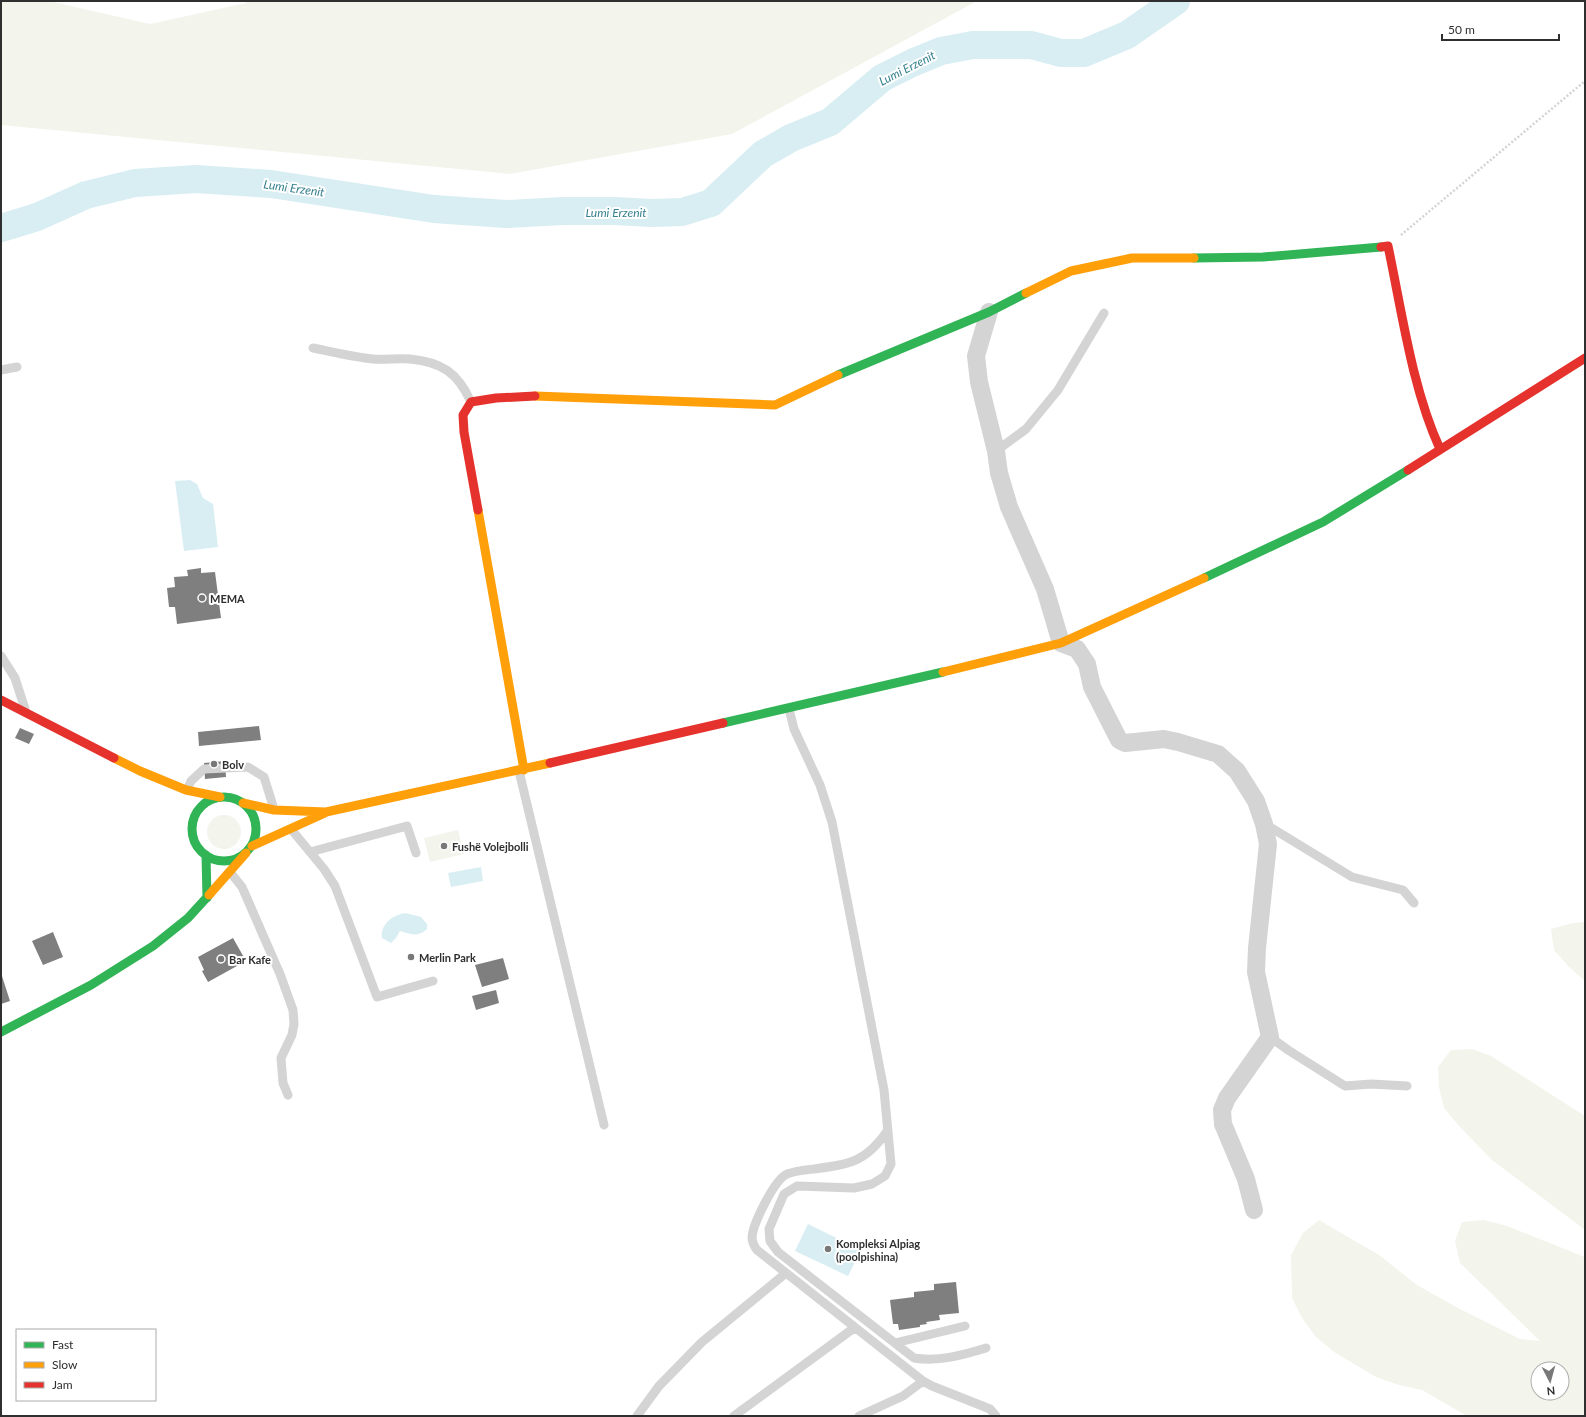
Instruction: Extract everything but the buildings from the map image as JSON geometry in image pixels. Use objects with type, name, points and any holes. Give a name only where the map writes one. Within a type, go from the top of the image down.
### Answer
[{"type":"main road","points":[[522,770],[464,432],[463,415],[471,402],[496,398],[541,396],[775,404],[989,312],[1072,271],[1132,258],[1263,258],[1372,249],[1388,246],[1418,385],[1430,427],[1440,449]]},
{"type":"main road","points":[[220,797],[207,802],[191,814],[192,831],[198,849],[206,855],[219,861],[229,861],[249,849],[326,812],[522,770],[623,745],[789,709],[1031,652],[1060,643],[1259,554],[1323,522],[1585,358]]},
{"type":"main road","points":[[1,700],[140,770],[186,790],[220,797],[230,797],[274,810],[326,812]]},
{"type":"main road","points":[[140,770],[164,791]]},
{"type":"main road","points":[[1,1032],[91,985],[153,946],[188,918],[249,849],[257,832],[256,822],[253,813],[243,802]]},
{"type":"main road","points":[[206,855],[207,898]]},
{"type":"street","points":[[989,312],[976,356],[979,382],[996,451],[999,473],[1009,507],[1045,589],[1060,643],[1077,649],[1087,664],[1092,687],[1119,740],[1125,743],[1164,739],[1193,745],[1218,754],[1238,771],[1256,800],[1264,824],[1268,844],[1257,948],[1256,972],[1270,1037],[1227,1098],[1222,1110],[1222,1124],[1246,1179],[1254,1210]]},
{"type":"lane","points":[[996,451],[1026,429],[1058,390],[1104,312]]},
{"type":"lane","points":[[313,348],[374,359],[410,359],[432,363],[452,372],[464,385],[471,402]]},
{"type":"lane","points":[[1,370],[17,367]]},
{"type":"lane","points":[[1,656],[16,678],[22,696],[25,713]]},
{"type":"lane","points":[[789,709],[794,729],[820,786],[832,822],[878,1053],[884,1090],[891,1164],[885,1176],[872,1184],[854,1188],[797,1186],[791,1189],[784,1194],[769,1229],[770,1241],[778,1252],[914,1358],[947,1358],[986,1348]]},
{"type":"lane","points":[[186,790],[191,781],[204,769],[248,767],[264,777],[274,810]]},
{"type":"lane","points":[[522,770],[604,1125]]},
{"type":"lane","points":[[1264,824],[1352,877],[1403,890],[1414,903]]},
{"type":"lane","points":[[310,852],[407,826],[416,853]]},
{"type":"lane","points":[[291,829],[335,886],[377,997],[433,982]]},
{"type":"lane","points":[[230,872],[242,887],[280,974],[293,1010],[294,1024],[292,1035],[281,1058],[283,1083],[288,1095]]},
{"type":"lane","points":[[1270,1037],[1345,1086],[1371,1084],[1406,1086]]},
{"type":"lane","points":[[888,1130],[877,1146],[868,1154],[855,1161],[840,1166],[786,1174],[772,1188],[753,1231],[752,1244],[854,1328],[924,1381],[932,1386],[984,1406],[990,1409],[996,1416]]},
{"type":"lane","points":[[636,1416],[659,1386],[702,1342],[786,1273]]},
{"type":"lane","points":[[895,1343],[965,1326]]},
{"type":"lane","points":[[734,1416],[854,1328]]},
{"type":"lane","points":[[859,1416],[903,1396],[924,1381]]},
{"type":"path","points":[[1388,246],[1585,81]]},
{"type":"shaded area","points":[[1,1],[49,1],[150,24],[246,3],[246,1],[977,1],[732,134],[510,174],[1,125]]},
{"type":"shaded area","points":[[190,480],[197,484],[203,498],[213,504],[218,547],[184,551],[175,481]]},
{"type":"shaded area","points":[[227,815],[234,817],[239,822],[241,832],[239,842],[234,847],[221,849],[214,847],[209,842],[207,829],[209,822],[214,817]]},
{"type":"shaded area","name":"Fushë Volejbolli","points":[[458,830],[464,854],[430,862],[424,838]]},
{"type":"shaded area","points":[[481,867],[483,881],[451,887],[448,873]]},
{"type":"shaded area","points":[[405,913],[421,917],[427,924],[427,929],[420,934],[411,934],[400,931],[391,943],[382,938],[385,924],[392,918]]},
{"type":"shaded area","points":[[1585,922],[1585,981],[1569,967],[1554,950],[1551,929],[1573,923]]},
{"type":"shaded area","points":[[1472,1049],[1491,1056],[1585,1116],[1585,1230],[1492,1160],[1444,1108],[1439,1087],[1438,1067],[1451,1050]]},
{"type":"shaded area","points":[[1319,1220],[1379,1255],[1417,1285],[1460,1309],[1520,1339],[1540,1341],[1460,1263],[1455,1241],[1462,1222],[1484,1220],[1507,1226],[1585,1257],[1585,1416],[1467,1416],[1422,1390],[1399,1385],[1376,1377],[1334,1352],[1316,1337],[1302,1318],[1292,1298],[1291,1255],[1303,1233]]},
{"type":"shaded area","points":[[808,1224],[861,1250],[848,1276],[795,1251]]},
{"type":"waterway","name":"Lumi Erzenit","points":[[1,228],[37,217],[86,195],[135,183],[196,179],[271,184],[434,209],[506,214],[563,211],[652,213],[682,212],[711,203],[763,154],[791,138],[830,122],[882,78],[912,63],[941,51],[973,45],[1031,45],[1061,53],[1084,53],[1127,35],[1176,1]]},
{"type":"traffic: fast","points":[[1194,258],[1263,257],[1381,247]]},
{"type":"traffic: fast","points":[[838,375],[989,312],[1026,293]]},
{"type":"traffic: fast","points":[[1204,578],[1323,522],[1408,470]]},
{"type":"traffic: fast","points":[[723,723],[943,672]]},
{"type":"traffic: fast","points":[[218,797],[230,797],[247,806],[254,817],[256,829],[254,841],[247,852],[230,861],[218,861],[206,856],[197,847],[192,835],[192,823],[197,811],[206,802],[218,797]]},
{"type":"traffic: fast","points":[[206,855],[207,898]]},
{"type":"traffic: fast","points":[[1,1032],[91,985],[153,946],[188,918],[209,895]]},
{"type":"traffic: slow","points":[[1026,293],[1071,271],[1132,258],[1194,258]]},
{"type":"traffic: slow","points":[[535,396],[775,405],[838,375]]},
{"type":"traffic: slow","points":[[478,510],[524,770]]},
{"type":"traffic: slow","points":[[943,672],[1061,643],[1204,578]]},
{"type":"traffic: slow","points":[[114,758],[140,771],[186,790],[220,797]]},
{"type":"traffic: slow","points":[[243,803],[274,810],[326,812],[550,763]]},
{"type":"traffic: slow","points":[[252,846],[325,813]]},
{"type":"traffic: slow","points":[[209,895],[246,853]]},
{"type":"traffic: jam","points":[[1381,247],[1388,246],[1415,375],[1430,425],[1440,449]]},
{"type":"traffic: jam","points":[[1408,470],[1585,358]]},
{"type":"traffic: jam","points":[[478,510],[464,432],[463,415],[471,402],[496,398],[535,396]]},
{"type":"traffic: jam","points":[[1,700],[114,758]]},
{"type":"traffic: jam","points":[[550,763],[723,723]]},
{"type":"place","name":"MEMA","points":[[202,598]]},
{"type":"place","name":"Bolv","points":[[214,764]]},
{"type":"place","name":"Fushë Volejbolli","points":[[444,846]]},
{"type":"place","name":"Merlin Park","points":[[411,957]]},
{"type":"place","name":"Bar Kafe","points":[[221,959]]},
{"type":"place","name":"Kompleksi Alpiag (poolpishina)","points":[[828,1249]]}]
